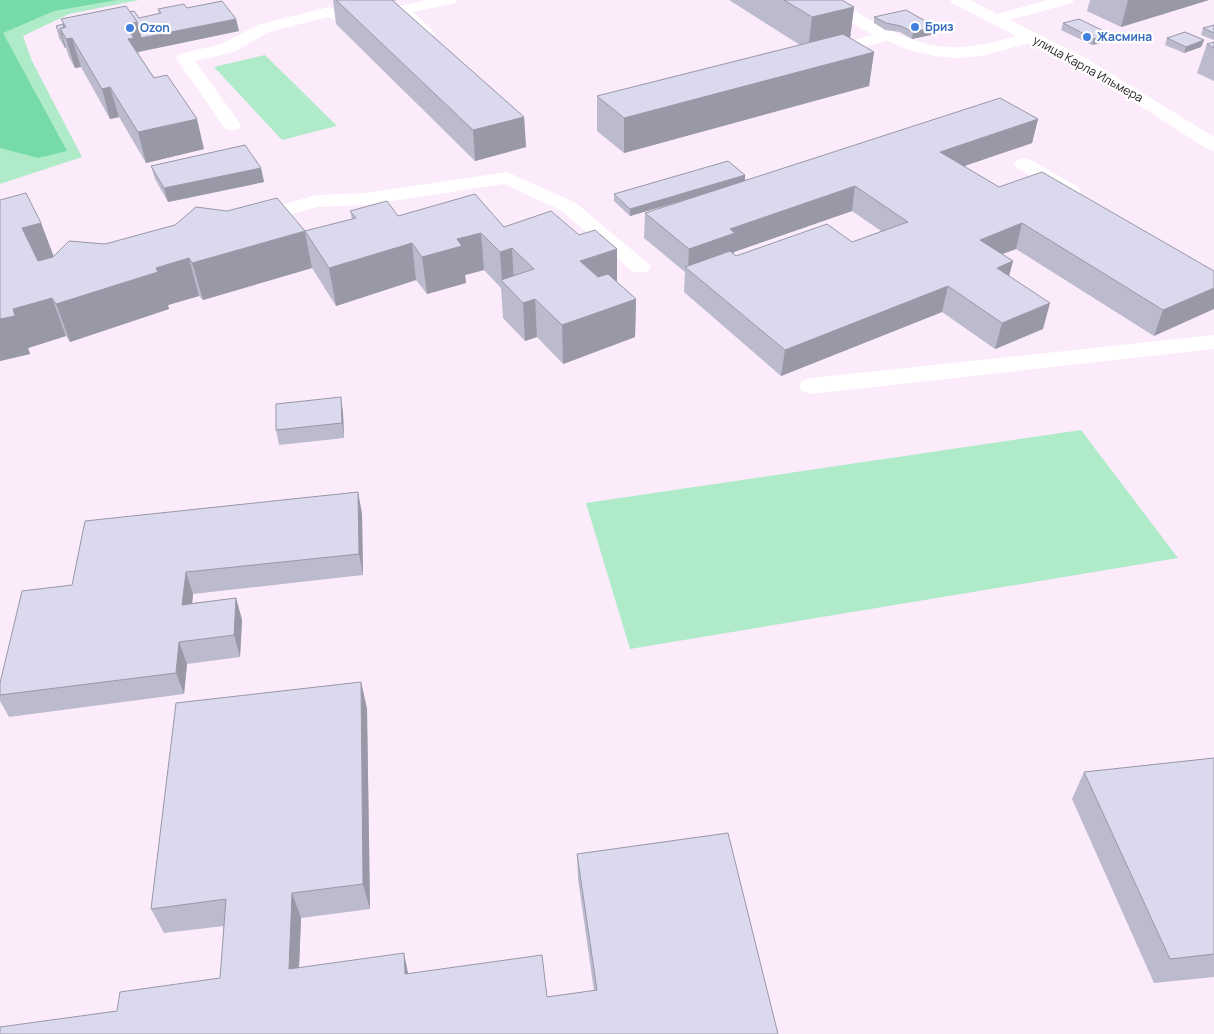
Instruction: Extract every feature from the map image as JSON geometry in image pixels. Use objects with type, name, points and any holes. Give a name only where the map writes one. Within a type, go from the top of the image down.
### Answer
[{"type":"street","points":[[232,125],[185,58],[228,48],[263,28],[324,6],[341,17],[384,9],[402,10],[449,0]]},
{"type":"street","points":[[823,0],[887,36],[918,47],[944,53],[975,52],[1031,37]]},
{"type":"street","name":"улица Карла Ильмера","points":[[958,0],[1078,61],[1123,87],[1214,145]]},
{"type":"street","points":[[996,19],[1066,0]]},
{"type":"street","points":[[402,10],[438,43]]},
{"type":"street","points":[[810,56],[887,36]]},
{"type":"street","points":[[1024,164],[1089,201]]},
{"type":"street","points":[[231,225],[316,201],[366,199],[507,178],[569,207],[640,266]]},
{"type":"street","points":[[810,386],[1214,342]]},
{"type":"green space","points":[[0,0],[139,0],[69,14],[23,36],[32,61],[82,157],[0,184]]},
{"type":"green space","points":[[0,0],[117,0],[54,11],[3,33],[67,151],[38,158],[0,148]]},
{"type":"green space","points":[[265,55],[337,126],[282,140],[214,67]]},
{"type":"green space","points":[[1081,430],[1178,558],[630,649],[586,503]]},
{"type":"building","points":[[336,0],[392,0],[524,117],[473,130]]},
{"type":"building","points":[[784,0],[842,0],[854,7],[812,17]]},
{"type":"building","points":[[222,1],[236,19],[141,38],[137,22],[129,12],[134,11],[139,18],[161,13],[158,9],[184,4],[187,8]]},
{"type":"building","points":[[126,6],[137,22],[125,25],[134,38],[128,39],[154,78],[167,75],[197,119],[138,132],[110,87],[102,89],[72,38],[66,39],[60,28],[66,27],[61,19]]},
{"type":"building","points":[[906,10],[936,27],[913,32],[874,17]]},
{"type":"building","points":[[1079,19],[1110,34],[1094,39],[1063,23]]},
{"type":"building","points":[[63,24],[64,28],[60,28],[61,35],[56,26]]},
{"type":"building","points":[[1214,25],[1214,33],[1203,28]]},
{"type":"building","points":[[1185,32],[1204,40],[1186,47],[1167,38]]},
{"type":"building","points":[[843,34],[874,52],[624,118],[597,96]]},
{"type":"building","points":[[1214,42],[1214,48],[1207,44]]},
{"type":"building","points":[[1000,98],[1038,119],[940,152],[999,187],[1042,172],[1214,271],[1214,288],[1163,310],[1022,223],[980,240],[1013,261],[997,268],[1050,303],[1002,323],[948,286],[785,350],[685,267],[730,251],[736,256],[827,224],[852,242],[908,222],[855,186],[730,229],[735,233],[689,249],[645,213]]},
{"type":"building","points":[[245,145],[261,168],[164,188],[151,166]]},
{"type":"building","points":[[728,161],[745,175],[630,209],[614,194]]},
{"type":"building","points":[[26,193],[41,223],[22,228],[38,261],[53,257],[69,241],[105,244],[175,225],[196,207],[227,211],[277,198],[305,231],[192,263],[189,258],[156,268],[158,272],[56,304],[52,298],[13,309],[15,316],[0,319],[0,200]]},
{"type":"building","points":[[475,194],[504,227],[551,211],[579,235],[595,230],[617,249],[580,261],[598,277],[608,274],[636,299],[562,325],[535,299],[523,303],[501,280],[534,269],[512,248],[500,252],[481,233],[457,239],[462,246],[422,257],[412,243],[329,268],[305,231],[356,218],[350,211],[387,201],[398,216]]},
{"type":"building","points":[[341,397],[342,423],[276,430],[276,404]]},
{"type":"building","points":[[358,492],[359,554],[186,572],[182,605],[236,598],[234,635],[179,642],[176,673],[0,695],[0,683],[22,591],[72,585],[85,521]]},
{"type":"building","points":[[361,682],[363,884],[292,893],[289,969],[404,953],[405,974],[542,955],[547,997],[597,990],[577,854],[728,833],[778,1034],[0,1034],[0,1027],[117,1011],[120,992],[220,978],[226,899],[151,909],[176,703]]},
{"type":"building","points":[[1214,758],[1214,954],[1170,959],[1084,772]]},
{"type":"place","name":"Бриз","points":[[915,27]]},
{"type":"place","name":"Ozon","points":[[130,28]]},
{"type":"place","name":"Жасмина","points":[[1087,37]]}]
